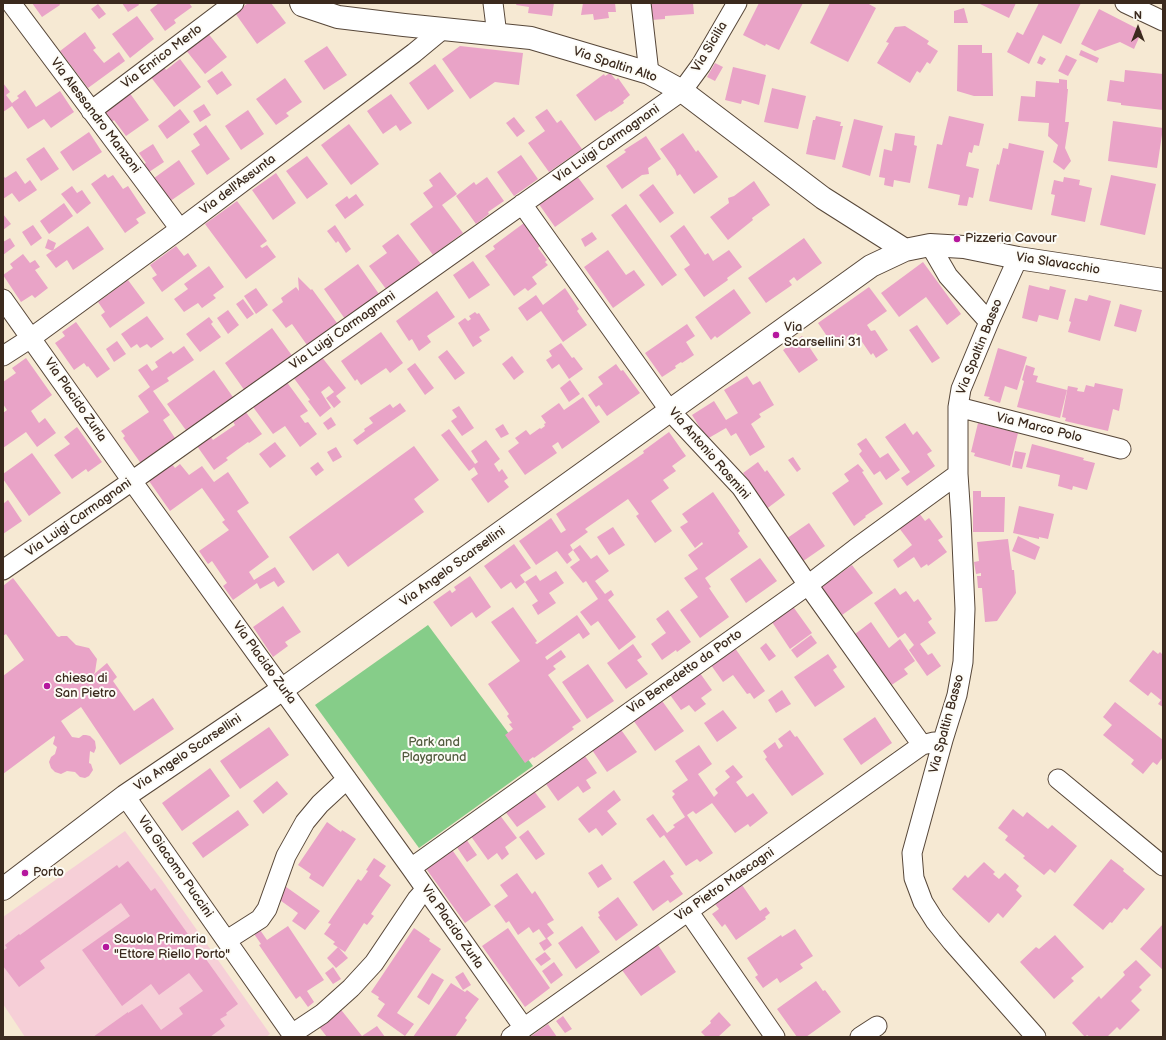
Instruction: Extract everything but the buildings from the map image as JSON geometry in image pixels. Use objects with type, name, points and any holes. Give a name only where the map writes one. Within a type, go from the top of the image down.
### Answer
[{"type":"street","name":"Via Alessandro Manzoni","points":[[11,3],[90,111],[180,229]]},
{"type":"street","name":"Via Enrico Merlo","points":[[90,111],[234,3]]},
{"type":"street","name":"Via Spaltin Alto","points":[[301,3],[302,5],[338,17],[531,38],[648,73],[682,91],[823,198],[905,250]]},
{"type":"street","points":[[493,3],[497,35]]},
{"type":"street","points":[[641,3],[648,73]]},
{"type":"street","name":"Via Sicilia","points":[[682,91],[701,65],[737,3]]},
{"type":"street","points":[[1125,3],[1163,21]]},
{"type":"street","name":"Via dell'Assunta","points":[[3,356],[31,338],[180,229],[414,53],[443,29]]},
{"type":"street","name":"Via Luigi Carmagnani","points":[[3,570],[132,481],[682,91]]},
{"type":"street","name":"Via Antonio Rosmini","points":[[522,204],[670,411],[741,487],[808,585],[922,746]]},
{"type":"street","points":[[930,245],[948,276],[989,322]]},
{"type":"street","name":"Via Slavacchio","points":[[905,250],[930,245],[964,246],[1018,258],[1163,280]]},
{"type":"street","name":"Via Angelo Scarsellini","points":[[3,889],[125,796],[283,689],[871,266],[905,250]]},
{"type":"street","name":"Via Spaltin Basso","points":[[1018,258],[961,389],[958,407],[958,474],[965,609],[963,662],[957,695],[912,853],[914,878],[922,902],[952,942],[1036,1037]]},
{"type":"street","name":"Via Placido Zurla","points":[[3,299],[132,481],[426,889],[518,1032]]},
{"type":"street","name":"Via Marco Polo","points":[[958,407],[1121,449]]},
{"type":"street","name":"Via Benedetto da Porto","points":[[411,868],[808,585],[855,548],[958,474]]},
{"type":"street","name":"Via Pietro Mascagni","points":[[518,1032],[922,746],[943,740]]},
{"type":"street","points":[[227,940],[260,919],[267,909],[286,856],[306,822],[320,804],[347,779]]},
{"type":"street","points":[[1058,779],[1163,866]]},
{"type":"street","name":"Via Giacomo Puccini","points":[[125,796],[293,1036]]},
{"type":"street","points":[[293,1036],[322,1014],[352,988],[374,963],[417,899],[426,889]]},
{"type":"street","points":[[688,911],[775,1037]]},
{"type":"street","points":[[860,1037],[876,1026]]},
{"type":"shaded area","name":"Scuola Primaria \"Ettore Riello Porto\"","points":[[125,831],[161,879],[270,1034],[266,1037],[25,1037],[3,1004],[3,917]]},
{"type":"green space","name":"Park and Playground","points":[[428,625],[533,766],[419,848],[315,705]]},
{"type":"place","name":"Pizzeria Cavour","points":[[957,239]]},
{"type":"place","name":"Via Scarsellini 31","points":[[776,335]]},
{"type":"place","name":"chiesa di San Pietro","points":[[47,686]]},
{"type":"place","name":"Porto","points":[[25,873]]},
{"type":"place","name":"Scuola Primaria \"Ettore Riello Porto\"","points":[[106,947]]}]
